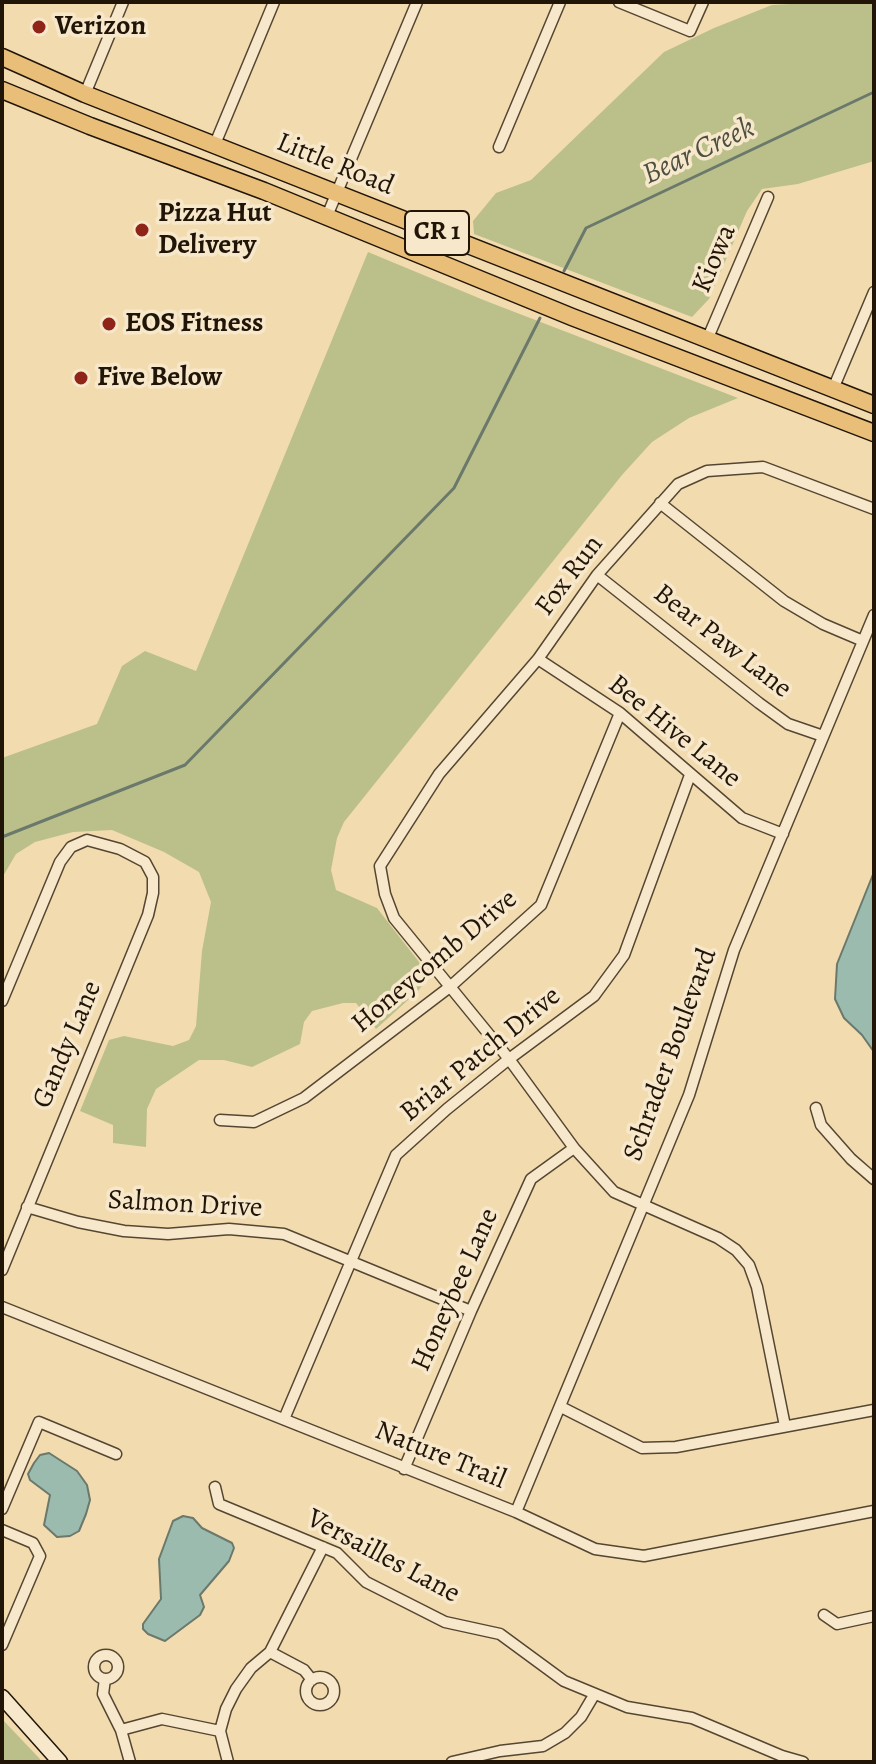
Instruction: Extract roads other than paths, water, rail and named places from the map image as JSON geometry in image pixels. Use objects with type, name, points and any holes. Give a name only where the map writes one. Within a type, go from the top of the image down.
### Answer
[{"type":"main road","name":"Little Road","points":[[2,57],[85,94],[874,405]]},
{"type":"main road","name":"Little Road","points":[[2,90],[327,216],[572,317],[874,433]]},
{"type":"street","points":[[85,94],[123,2]]},
{"type":"street","points":[[215,144],[274,2]]},
{"type":"street","points":[[327,216],[417,2]]},
{"type":"street","points":[[499,147],[560,2]]},
{"type":"street","points":[[619,2],[690,31],[703,2]]},
{"type":"street","name":"Kiowa","points":[[707,340],[768,197]]},
{"type":"street","points":[[833,389],[874,292]]},
{"type":"street","name":"Fox Run","points":[[451,986],[394,918],[385,894],[380,866],[439,774],[538,659],[597,575],[660,503],[678,484],[707,471],[763,467],[874,509]]},
{"type":"street","points":[[660,503],[784,601],[823,624],[863,641]]},
{"type":"street","name":"Bear Paw Lane","points":[[597,575],[788,724],[823,736]]},
{"type":"street","name":"Schrader Boulevard","points":[[516,1512],[641,1204],[689,1095],[734,950],[874,615]]},
{"type":"street","name":"Bee Hive Lane","points":[[538,659],[620,713],[742,818],[783,834]]},
{"type":"street","name":"Honeycomb Drive","points":[[220,1120],[254,1122],[304,1098],[451,986],[541,905],[620,713]]},
{"type":"street","name":"Briar Patch Drive","points":[[284,1419],[396,1155],[509,1059],[594,996],[624,955],[690,775]]},
{"type":"street","name":"Gandy Lane","points":[[2,1001],[60,862],[71,847],[87,840],[120,849],[145,862],[153,877],[148,915],[2,1270]]},
{"type":"street","points":[[451,986],[574,1148],[614,1192],[718,1238],[736,1250],[749,1265],[757,1287],[785,1426]]},
{"type":"street","points":[[816,1108],[821,1125],[851,1159],[874,1179]]},
{"type":"street","name":"Honeybee Lane","points":[[404,1469],[531,1179],[574,1148]]},
{"type":"street","name":"Salmon Drive","points":[[27,1207],[124,1231],[168,1234],[229,1229],[284,1234],[471,1311]]},
{"type":"street","name":"Nature Trail","points":[[2,1307],[516,1512],[595,1549],[644,1556],[874,1511]]},
{"type":"street","points":[[561,1407],[642,1448],[676,1447],[874,1410]]},
{"type":"street","points":[[2,1509],[39,1422],[116,1454]]},
{"type":"street","name":"Versailles Lane","points":[[215,1487],[219,1504],[337,1553],[366,1582],[445,1622],[500,1634],[564,1681],[627,1707],[692,1718],[775,1757],[803,1762]]},
{"type":"street","points":[[2,1530],[33,1543],[40,1556],[2,1645]]},
{"type":"street","points":[[228,1762],[220,1731],[226,1709],[251,1668],[270,1652],[323,1547]]},
{"type":"street","points":[[824,1615],[837,1624],[874,1616]]},
{"type":"street","points":[[270,1652],[304,1670],[312,1680]]},
{"type":"street","points":[[105,1679],[103,1694],[121,1730],[130,1762]]},
{"type":"street","points":[[452,1762],[500,1751],[543,1746],[565,1733],[581,1717],[594,1695]]},
{"type":"street","points":[[2,1697],[60,1762]]},
{"type":"street","points":[[121,1730],[162,1719],[220,1731]]},
{"type":"waterway","name":"Bear Creek","points":[[564,271],[586,228],[874,92]]},
{"type":"waterway","points":[[2,837],[185,765],[454,488],[540,318]]},
{"type":"place","name":"Verizon","points":[[39,27]]},
{"type":"place","name":"Pizza Hut Delivery","points":[[142,230]]},
{"type":"place","name":"EOS Fitness","points":[[109,324]]},
{"type":"place","name":"Five Below","points":[[81,378]]}]
